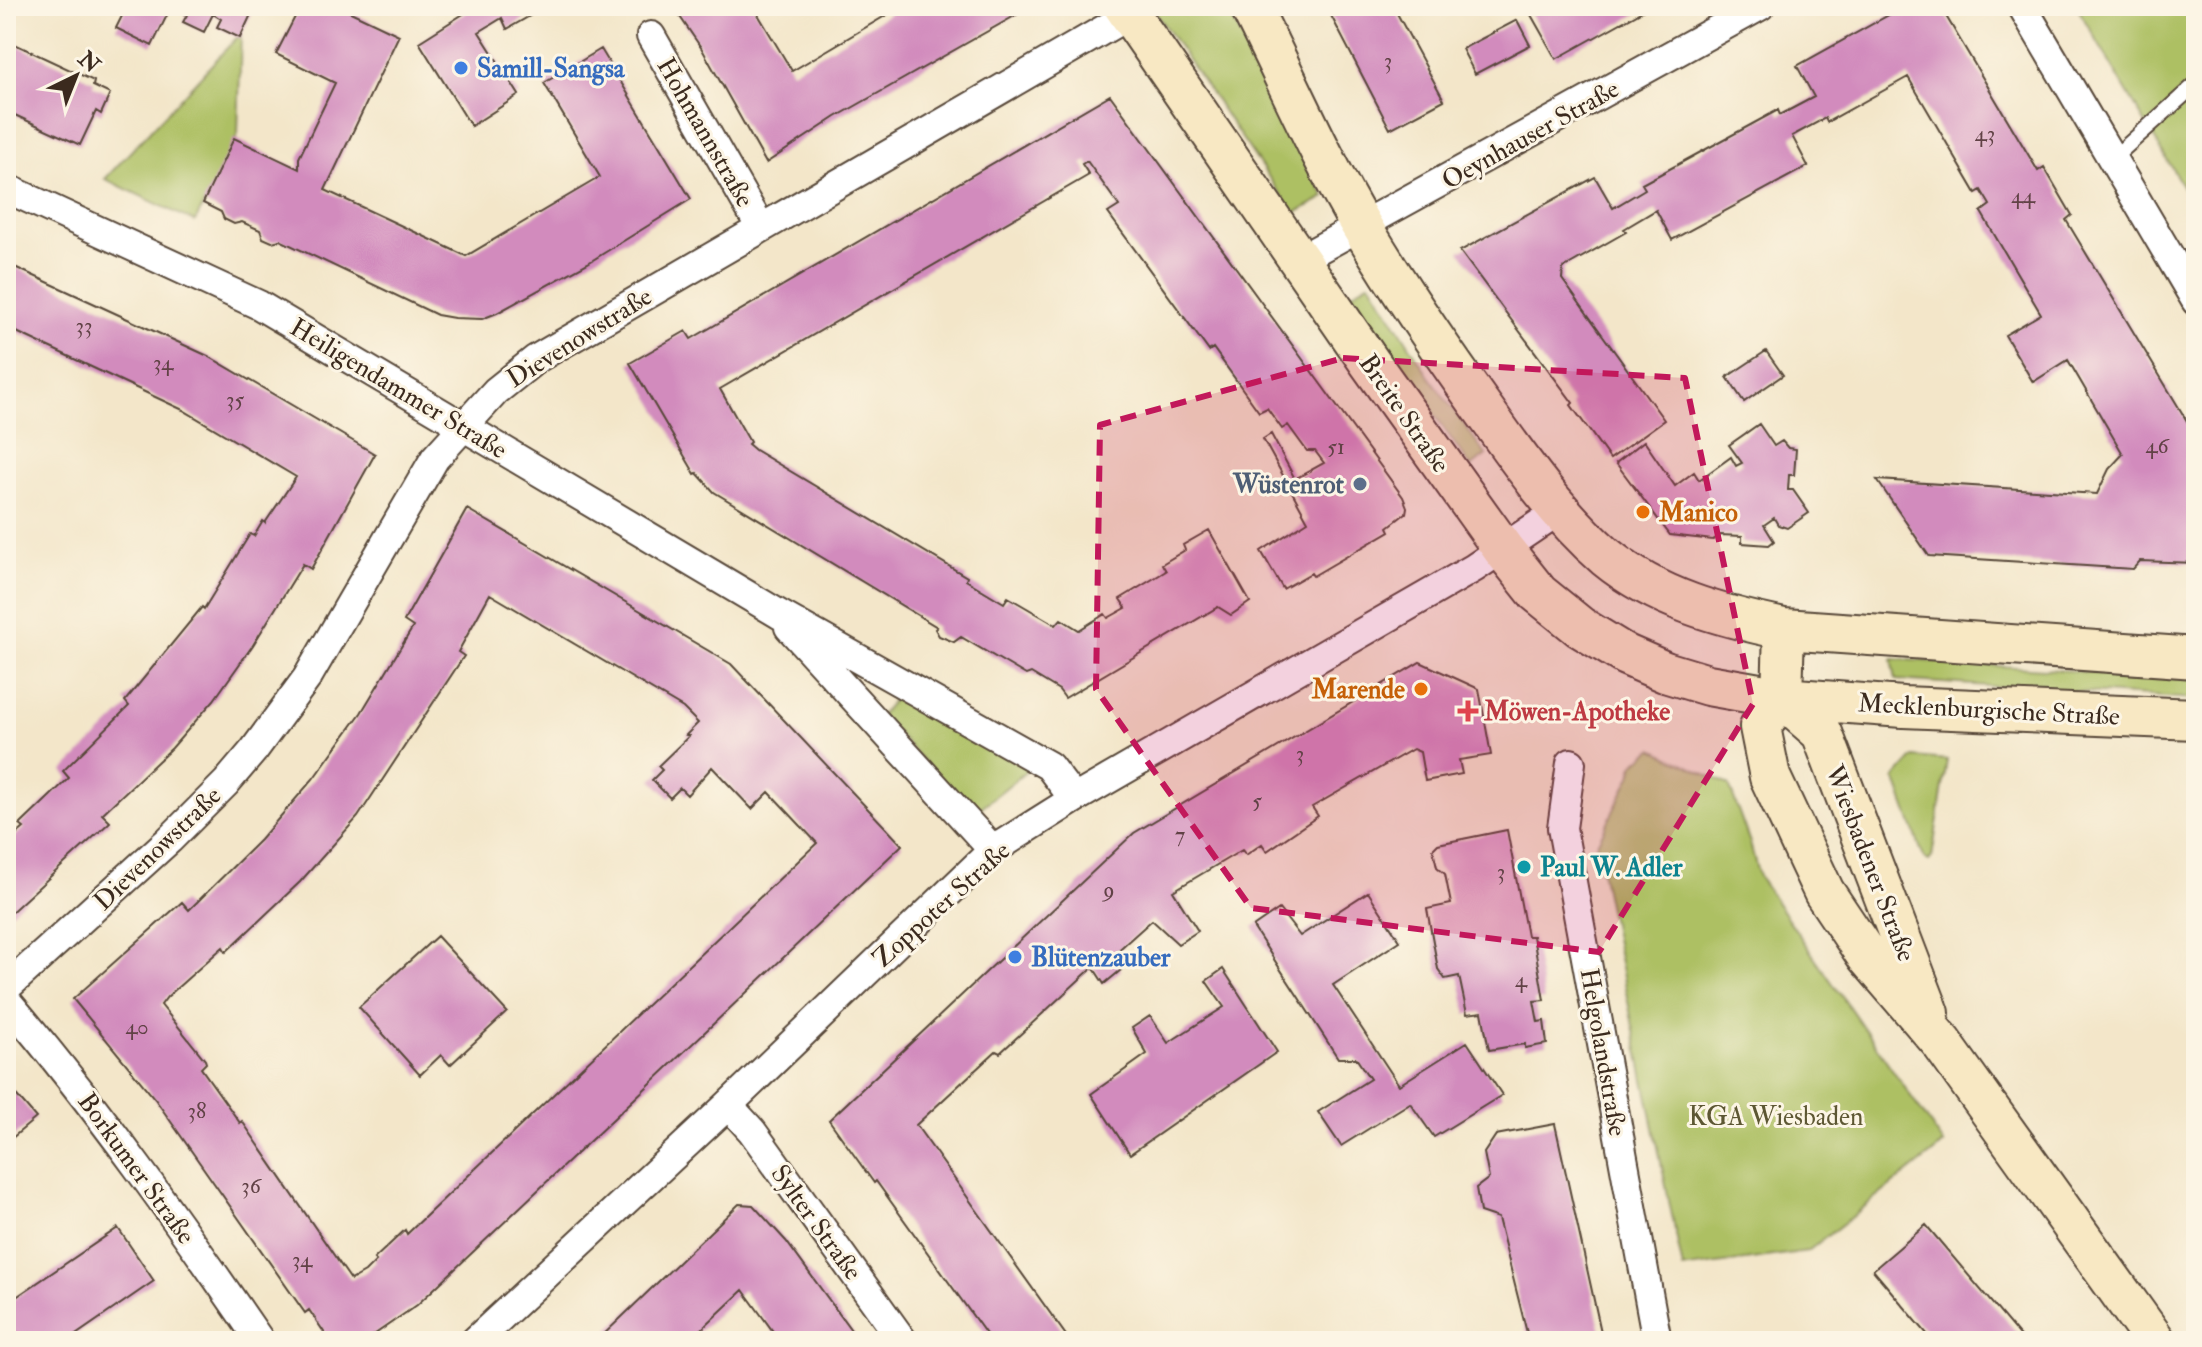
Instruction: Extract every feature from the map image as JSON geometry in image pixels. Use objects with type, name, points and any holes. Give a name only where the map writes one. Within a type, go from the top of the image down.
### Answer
[{"type":"main road","points":[[1250,6],[1361,226],[1513,452],[1560,510],[1607,557],[1642,581],[1684,603],[1715,614],[1784,629],[2196,658]]},
{"type":"main road","name":"Breite Straße","points":[[1127,10],[1299,260],[1503,549],[1538,593],[1580,627],[1626,655],[1685,679],[1782,698]]},
{"type":"main road","points":[[1782,698],[1784,629]]},
{"type":"main road","name":"Mecklenburgische Straße","points":[[1782,698],[1903,707],[2196,719]]},
{"type":"main road","name":"Wiesbadener Straße","points":[[1941,1042],[1822,733],[1782,698],[1760,727],[1770,777],[1824,892],[1867,956],[1941,1042],[2155,1341]]},
{"type":"street","name":"Oeynhauser Straße","points":[[1299,260],[1760,6]]},
{"type":"street","points":[[2022,6],[2196,301]]},
{"type":"street","name":"Dievenowstraße","points":[[6,988],[169,840],[254,750],[307,678],[424,474],[462,426],[496,391],[536,359],[1127,10]]},
{"type":"street","name":"Hohmannstraße","points":[[651,36],[761,228]]},
{"type":"street","name":"Heiligendammer Straße","points":[[6,188],[259,305],[779,614],[1049,766],[1074,799]]},
{"type":"street","name":"Zoppoter Straße","points":[[475,1341],[728,1105],[993,850],[1074,799],[1503,549],[1560,510]]},
{"type":"street","name":"Heiligendammer Straße","points":[[779,614],[993,850]]},
{"type":"street","name":"Helgolandstraße","points":[[1571,763],[1562,828],[1657,1341]]},
{"type":"street","name":"Borkumer Straße","points":[[6,1000],[104,1121],[169,1208],[260,1341]]},
{"type":"street","name":"Sylter Straße","points":[[728,1105],[752,1131],[903,1341]]},
{"type":"lane","points":[[2111,160],[2196,84]]},
{"type":"highlighted area","points":[[1343,358],[1685,378],[1753,704],[1599,952],[1251,908],[1096,689],[1100,425]]},
{"type":"green space","points":[[1151,6],[1226,6],[1325,197],[1294,214]]},
{"type":"green space","points":[[2196,6],[2196,209],[2077,7]]},
{"type":"green space","points":[[241,33],[238,134],[195,222],[105,179]]},
{"type":"green space","points":[[1370,282],[1428,375],[1486,455],[1471,467],[1350,294]]},
{"type":"green space","points":[[1892,659],[2196,679],[2196,699],[1896,680]]},
{"type":"green space","points":[[901,691],[1029,769],[973,814],[880,715]]},
{"type":"green space","name":"KGA Wiesbaden","points":[[1653,749],[1729,785],[1759,877],[1944,1144],[1808,1251],[1683,1269],[1596,846],[1634,764]]},
{"type":"green space","points":[[1914,757],[1947,760],[1929,861],[1924,858],[1895,778]]},
{"type":"building","points":[[116,6],[255,6],[240,38],[217,27],[221,19],[213,14],[204,32],[183,22],[187,15],[171,7],[152,46],[116,28],[125,10]]},
{"type":"building","points":[[278,6],[338,6],[399,35],[325,190],[466,256],[600,177],[544,83],[601,49],[691,199],[588,263],[482,319],[437,315],[280,240],[272,242],[263,238],[260,230],[242,222],[234,224],[224,219],[221,212],[203,203],[234,138],[299,169],[299,158],[335,83],[276,54],[296,15]]},
{"type":"building","points":[[476,6],[547,6],[507,29],[502,18],[479,32],[519,95],[471,126],[419,42]]},
{"type":"building","points":[[753,6],[792,71],[902,6],[1027,6],[1025,10],[836,117],[766,163],[702,49],[674,8]]},
{"type":"building","points":[[1326,6],[1393,6],[1444,100],[1390,129]]},
{"type":"building","points":[[1526,6],[1651,6],[1556,59]]},
{"type":"building","points":[[1905,6],[1940,6],[2038,171],[2044,167],[2072,215],[2066,220],[2196,436],[2196,563],[2140,561],[2133,569],[1929,556],[1877,480],[2097,494],[2109,469],[2123,454],[2068,360],[2033,382],[2005,335],[2041,314],[1981,212],[1990,205],[1981,190],[1976,193],[1908,77],[1827,122],[1825,118],[1792,136],[1808,166],[1672,240],[1656,210],[1624,229],[1626,232],[1563,268],[1562,279],[1664,420],[1610,459],[1571,405],[1573,403],[1460,251],[1595,177],[1613,208],[1645,189],[1642,184],[1778,110],[1780,115],[1814,97],[1797,66]]},
{"type":"building","points":[[1517,20],[1530,45],[1475,74],[1462,49]]},
{"type":"building","points":[[6,40],[94,81],[93,86],[110,94],[101,114],[96,111],[80,145],[6,111]]},
{"type":"building","points":[[1110,95],[1403,497],[1406,513],[1388,527],[1390,531],[1313,576],[1311,573],[1283,589],[1261,551],[1308,521],[1263,439],[1271,434],[1295,479],[1324,463],[1315,451],[1307,451],[1288,425],[1282,429],[1267,408],[1259,412],[1213,348],[1209,351],[1108,213],[1119,206],[1087,161],[1082,164],[1089,175],[720,389],[750,442],[748,444],[755,450],[967,577],[966,580],[1004,603],[1008,597],[1056,625],[1061,619],[1079,630],[1105,614],[1108,618],[1126,608],[1120,599],[1166,571],[1162,564],[1185,550],[1183,545],[1209,530],[1250,602],[1231,615],[1218,607],[1065,698],[1059,690],[1031,673],[1026,675],[961,637],[954,642],[939,636],[937,627],[714,492],[695,474],[630,363],[686,331],[691,339]]},
{"type":"building","points":[[6,263],[208,356],[375,454],[311,569],[303,564],[253,645],[214,700],[172,748],[102,814],[110,822],[6,917],[6,838],[9,841],[24,828],[20,825],[69,778],[63,771],[129,706],[125,701],[202,607],[204,609],[250,534],[254,536],[263,521],[265,523],[296,477],[183,410],[6,327]]},
{"type":"building","points":[[1766,351],[1783,375],[1744,402],[1727,377]]},
{"type":"building","points":[[1759,424],[1774,446],[1782,441],[1788,448],[1796,449],[1794,475],[1789,475],[1788,490],[1793,490],[1809,513],[1787,528],[1778,525],[1774,518],[1764,525],[1774,541],[1769,545],[1742,543],[1742,536],[1720,535],[1713,540],[1670,535],[1616,463],[1644,441],[1675,486],[1694,472],[1699,480],[1731,457],[1736,466],[1742,463],[1729,445]]},
{"type":"building","points":[[467,509],[731,664],[902,845],[417,1305],[365,1341],[330,1341],[309,1310],[305,1313],[155,1099],[73,999],[182,902],[189,910],[260,840],[313,779],[361,713],[413,627],[404,621]],"holes":[[[490,594],[683,708],[698,723],[658,766],[662,770],[652,780],[670,798],[680,788],[687,795],[712,767],[752,809],[769,792],[817,843],[407,1234],[405,1230],[374,1259],[376,1261],[365,1272],[351,1280],[242,1121],[240,1123],[201,1068],[205,1060],[161,1005],[223,947],[226,952],[300,882],[358,817],[464,656],[458,652]]]},
{"type":"building","points":[[1420,662],[1479,689],[1491,755],[1459,760],[1462,774],[1425,781],[1420,752],[1413,749],[1312,807],[1318,816],[1267,851],[1262,844],[1246,855],[1242,850],[1173,891],[1198,931],[1178,944],[1152,920],[1113,955],[1121,970],[1104,984],[1093,967],[916,1125],[1070,1341],[991,1341],[829,1120],[1134,833]]},
{"type":"building","points":[[1507,830],[1527,936],[1533,936],[1544,1000],[1534,1001],[1538,1022],[1544,1021],[1547,1044],[1489,1050],[1482,1012],[1467,1014],[1459,976],[1445,979],[1438,969],[1427,909],[1451,904],[1445,874],[1437,867],[1433,849],[1438,844]]},
{"type":"building","points":[[1368,892],[1400,941],[1333,985],[1399,1085],[1467,1042],[1502,1095],[1434,1137],[1410,1103],[1341,1146],[1318,1112],[1370,1079],[1356,1058],[1338,1058],[1253,927],[1279,909],[1300,936]]},
{"type":"building","points":[[437,936],[507,1012],[450,1065],[441,1055],[420,1075],[359,1007]]},
{"type":"building","points":[[1223,969],[1277,1052],[1130,1154],[1091,1094],[1147,1054],[1132,1028],[1150,1016],[1168,1043],[1224,1007],[1206,981]]},
{"type":"building","points":[[6,1083],[36,1118],[6,1143]]},
{"type":"building","points":[[1555,1124],[1603,1341],[1529,1341],[1498,1218],[1480,1212],[1476,1188],[1489,1178],[1484,1153],[1496,1135]]},
{"type":"building","points":[[739,1204],[753,1205],[786,1241],[859,1341],[780,1341],[743,1290],[689,1341],[597,1341]]},
{"type":"building","points":[[1926,1225],[2024,1341],[1933,1341],[1873,1270]]},
{"type":"building","points":[[118,1228],[154,1281],[67,1341],[6,1341],[6,1304]]},
{"type":"place","name":"Samill-Sangsa","points":[[461,68]]},
{"type":"place","name":"Wüstenrot","points":[[1360,484]]},
{"type":"place","name":"Manico","points":[[1643,512]]},
{"type":"place","name":"Marende","points":[[1421,689]]},
{"type":"place","name":"Möwen-Apotheke","points":[[1468,711]]},
{"type":"place","name":"Paul W. Adler","points":[[1524,867]]},
{"type":"place","name":"Blütenzauber","points":[[1015,957]]}]
